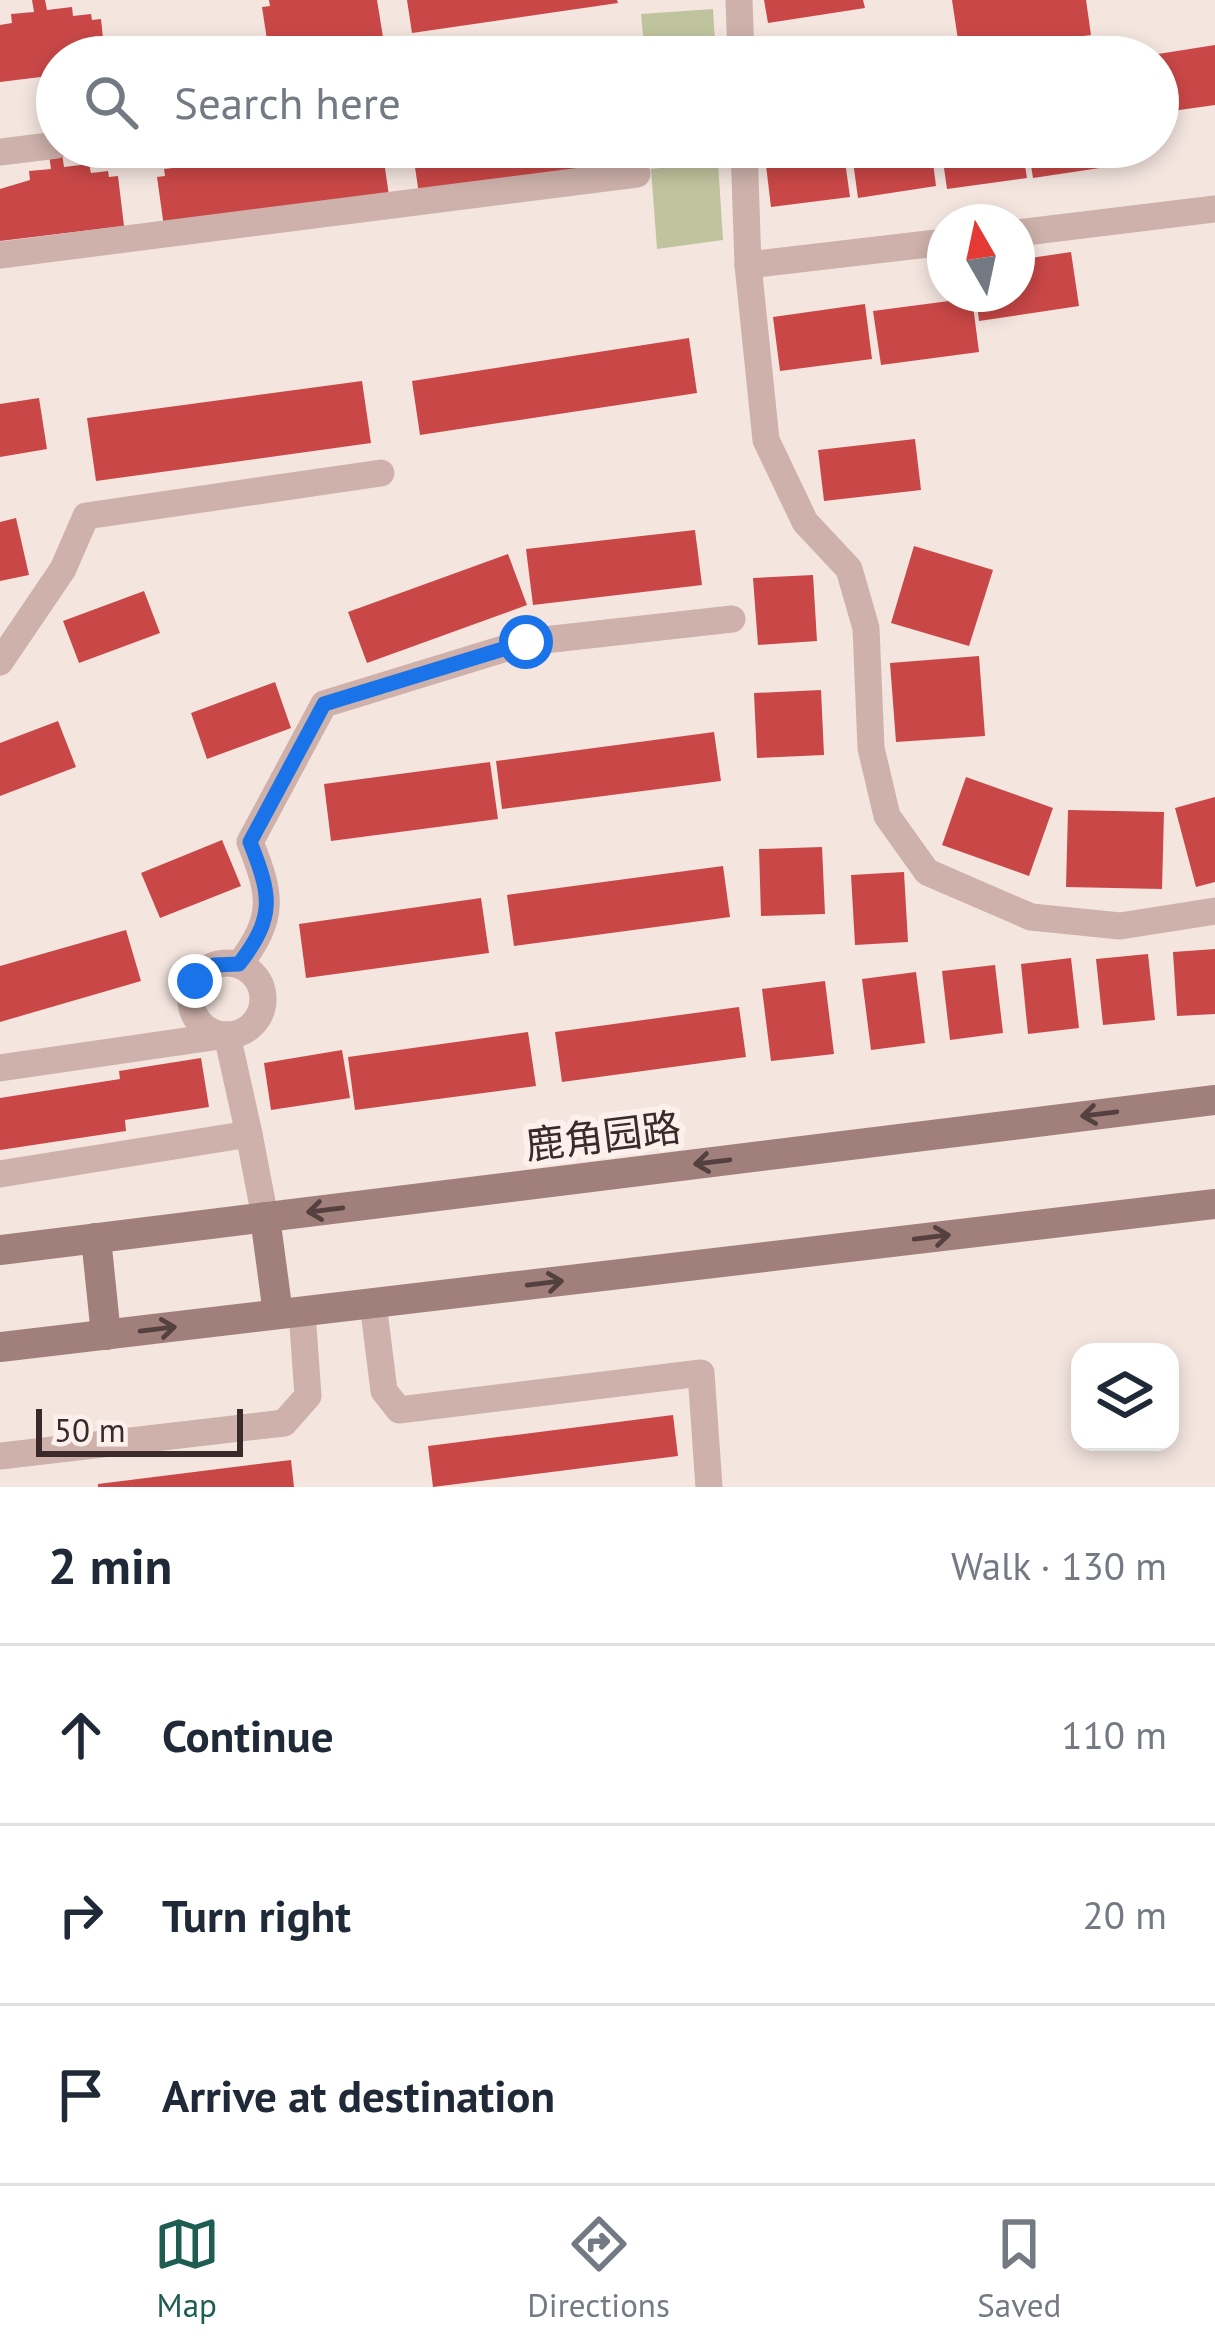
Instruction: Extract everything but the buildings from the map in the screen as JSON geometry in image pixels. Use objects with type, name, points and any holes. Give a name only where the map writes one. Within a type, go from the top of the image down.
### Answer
[{"type":"street","points":[[739,0],[740,36]]},
{"type":"street","points":[[0,152],[36,148]]},
{"type":"street","points":[[745,168],[748,265],[766,440],[805,523],[849,569],[866,628],[871,748],[887,816],[928,872],[1031,917],[1120,926],[1215,911]]},
{"type":"street","points":[[0,255],[637,173]]},
{"type":"street","points":[[1035,231],[1215,209]]},
{"type":"street","points":[[748,265],[927,244]]},
{"type":"street","points":[[0,662],[63,569],[86,517],[381,473]]},
{"type":"street","points":[[239,964],[259,938],[270,892],[250,842],[324,704],[526,642],[732,619]]},
{"type":"street","points":[[0,1069],[227,1035],[251,1027],[263,1005],[259,980],[239,964],[214,965],[203,971],[191,993],[196,1017],[214,1033],[227,1035]]},
{"type":"street","points":[[0,1456],[284,1424],[308,1396],[227,1035]]},
{"type":"street","name":"鹿角园路","points":[[0,1250],[1215,1100]]},
{"type":"street","points":[[0,1174],[248,1134]]},
{"type":"street","points":[[0,1347],[1215,1204]]},
{"type":"street","points":[[96,1238],[106,1335]]},
{"type":"street","points":[[373,1303],[384,1391],[399,1410],[701,1373],[709,1487]]},
{"type":"green space","points":[[713,9],[715,36],[643,36],[641,14]]},
{"type":"green space","points":[[718,168],[723,240],[657,249],[651,169]]},
{"type":"route","points":[[195,981],[214,965],[239,964],[259,938],[270,892],[250,842],[324,704],[526,642]]}]
